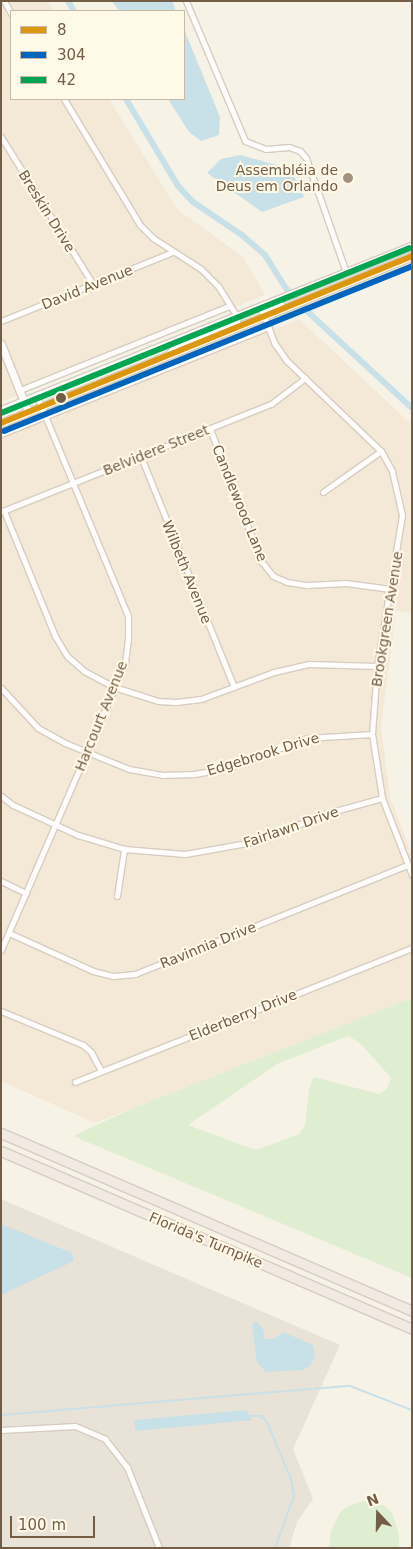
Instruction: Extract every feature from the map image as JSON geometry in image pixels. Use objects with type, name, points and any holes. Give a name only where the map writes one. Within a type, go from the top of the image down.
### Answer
[{"type":"highway","name":"Florida's Turnpike","points":[[1,1133],[412,1312]]},
{"type":"highway","name":"Florida's Turnpike","points":[[1,1151],[412,1329]]},
{"type":"street","points":[[186,1],[245,141],[266,148],[289,147],[300,151],[306,158],[346,272]]},
{"type":"street","points":[[65,100],[140,225],[173,252],[201,269],[218,286],[237,316]]},
{"type":"street","name":"Breskin Drive","points":[[1,137],[93,284]]},
{"type":"street","points":[[1,410],[412,246]]},
{"type":"street","name":"David Avenue","points":[[1,321],[173,252]]},
{"type":"street","points":[[1,423],[412,256]]},
{"type":"street","points":[[264,316],[263,311],[291,299],[296,292]]},
{"type":"street","points":[[20,390],[230,306]]},
{"type":"street","points":[[168,355],[178,344],[236,321],[237,316]]},
{"type":"street","name":"Brookgreen Avenue","points":[[264,316],[287,361],[381,451],[392,471],[402,515],[378,666],[372,734],[382,798],[412,875]]},
{"type":"street","points":[[1,434],[268,327]]},
{"type":"street","points":[[1,344],[28,412]]},
{"type":"street","name":"Belvidere Street","points":[[3,511],[272,404],[305,378]]},
{"type":"street","name":"Harcourt Avenue","points":[[1,950],[125,663],[128,616],[37,396]]},
{"type":"street","name":"Candlewood Lane","points":[[210,429],[261,561],[273,576],[287,582],[346,584],[391,589]]},
{"type":"street","points":[[323,492],[381,451]]},
{"type":"street","name":"Wilbeth Avenue","points":[[141,457],[234,687]]},
{"type":"street","points":[[3,511],[56,636],[67,656],[84,670],[114,686],[158,701],[176,702],[201,699],[309,664],[378,666]]},
{"type":"street","name":"Edgebrook Drive","points":[[1,688],[38,728],[87,754],[137,771],[194,774],[228,768],[307,738],[372,734]]},
{"type":"street","name":"Fairlawn Drive","points":[[1,796],[54,825],[124,849],[185,854],[222,849],[258,841],[324,814],[382,798]]},
{"type":"street","points":[[117,896],[124,849]]},
{"type":"street","name":"Ravinnia Drive","points":[[9,933],[93,971],[113,976],[135,974],[408,865]]},
{"type":"street","points":[[1,881],[26,893]]},
{"type":"street","name":"Elderberry Drive","points":[[75,1082],[412,948]]},
{"type":"street","points":[[1,1010],[83,1045],[91,1052],[101,1072]]},
{"type":"street","points":[[1,1430],[75,1426],[105,1440],[127,1467],[159,1548]]},
{"type":"shaded area","points":[[1,1],[48,1],[53,10],[10,10],[10,100],[110,100],[177,209],[243,257],[265,295],[1,402]]},
{"type":"shaded area","points":[[299,319],[412,425],[412,613],[396,611],[381,726],[390,797],[412,855],[412,998],[95,1123],[1,1081],[1,431],[272,322],[276,329]]},
{"type":"shaded area","points":[[1,1199],[340,1345],[293,1449],[313,1499],[297,1522],[289,1548],[1,1548]]},
{"type":"green space","points":[[412,998],[412,1278],[73,1136],[131,1109]],"holes":[[[348,1036],[360,1043],[391,1078],[387,1089],[379,1094],[314,1077],[309,1089],[305,1125],[299,1134],[256,1150],[188,1125],[277,1064]]]},
{"type":"green space","points":[[363,1501],[384,1505],[392,1513],[399,1535],[399,1548],[329,1548],[331,1531],[339,1514],[346,1507]]},
{"type":"water","points":[[112,1],[172,1],[176,10],[118,10]]},
{"type":"water","points":[[185,31],[220,117],[219,135],[201,141],[189,132],[169,100],[185,100]]},
{"type":"water","points":[[240,155],[291,169],[304,197],[262,212],[207,173],[221,159]]},
{"type":"water","points":[[1,1224],[72,1253],[74,1261],[1,1295]]},
{"type":"water","points":[[256,1321],[263,1329],[265,1339],[274,1339],[283,1332],[313,1345],[315,1356],[310,1366],[302,1370],[266,1372],[257,1362],[252,1325]]},
{"type":"water","points":[[247,1410],[252,1420],[136,1431],[134,1420]]},
{"type":"waterway","points":[[68,1],[73,10]]},
{"type":"waterway","points":[[127,100],[178,186],[193,202],[242,235],[265,255],[285,287],[309,313],[412,408]]},
{"type":"waterway","points":[[1,1415],[350,1386],[412,1410]]},
{"type":"waterway","points":[[251,1416],[261,1416],[267,1422],[291,1479],[294,1496],[275,1548]]},
{"type":"transit line","name":"42","points":[[1,413],[409,248]]},
{"type":"transit line","name":"8","points":[[1,423],[412,256]]},
{"type":"transit line","name":"304","points":[[4,431],[412,266]]},
{"type":"place","name":"Assembléia de Deus em Orlando","points":[[348,178]]}]
